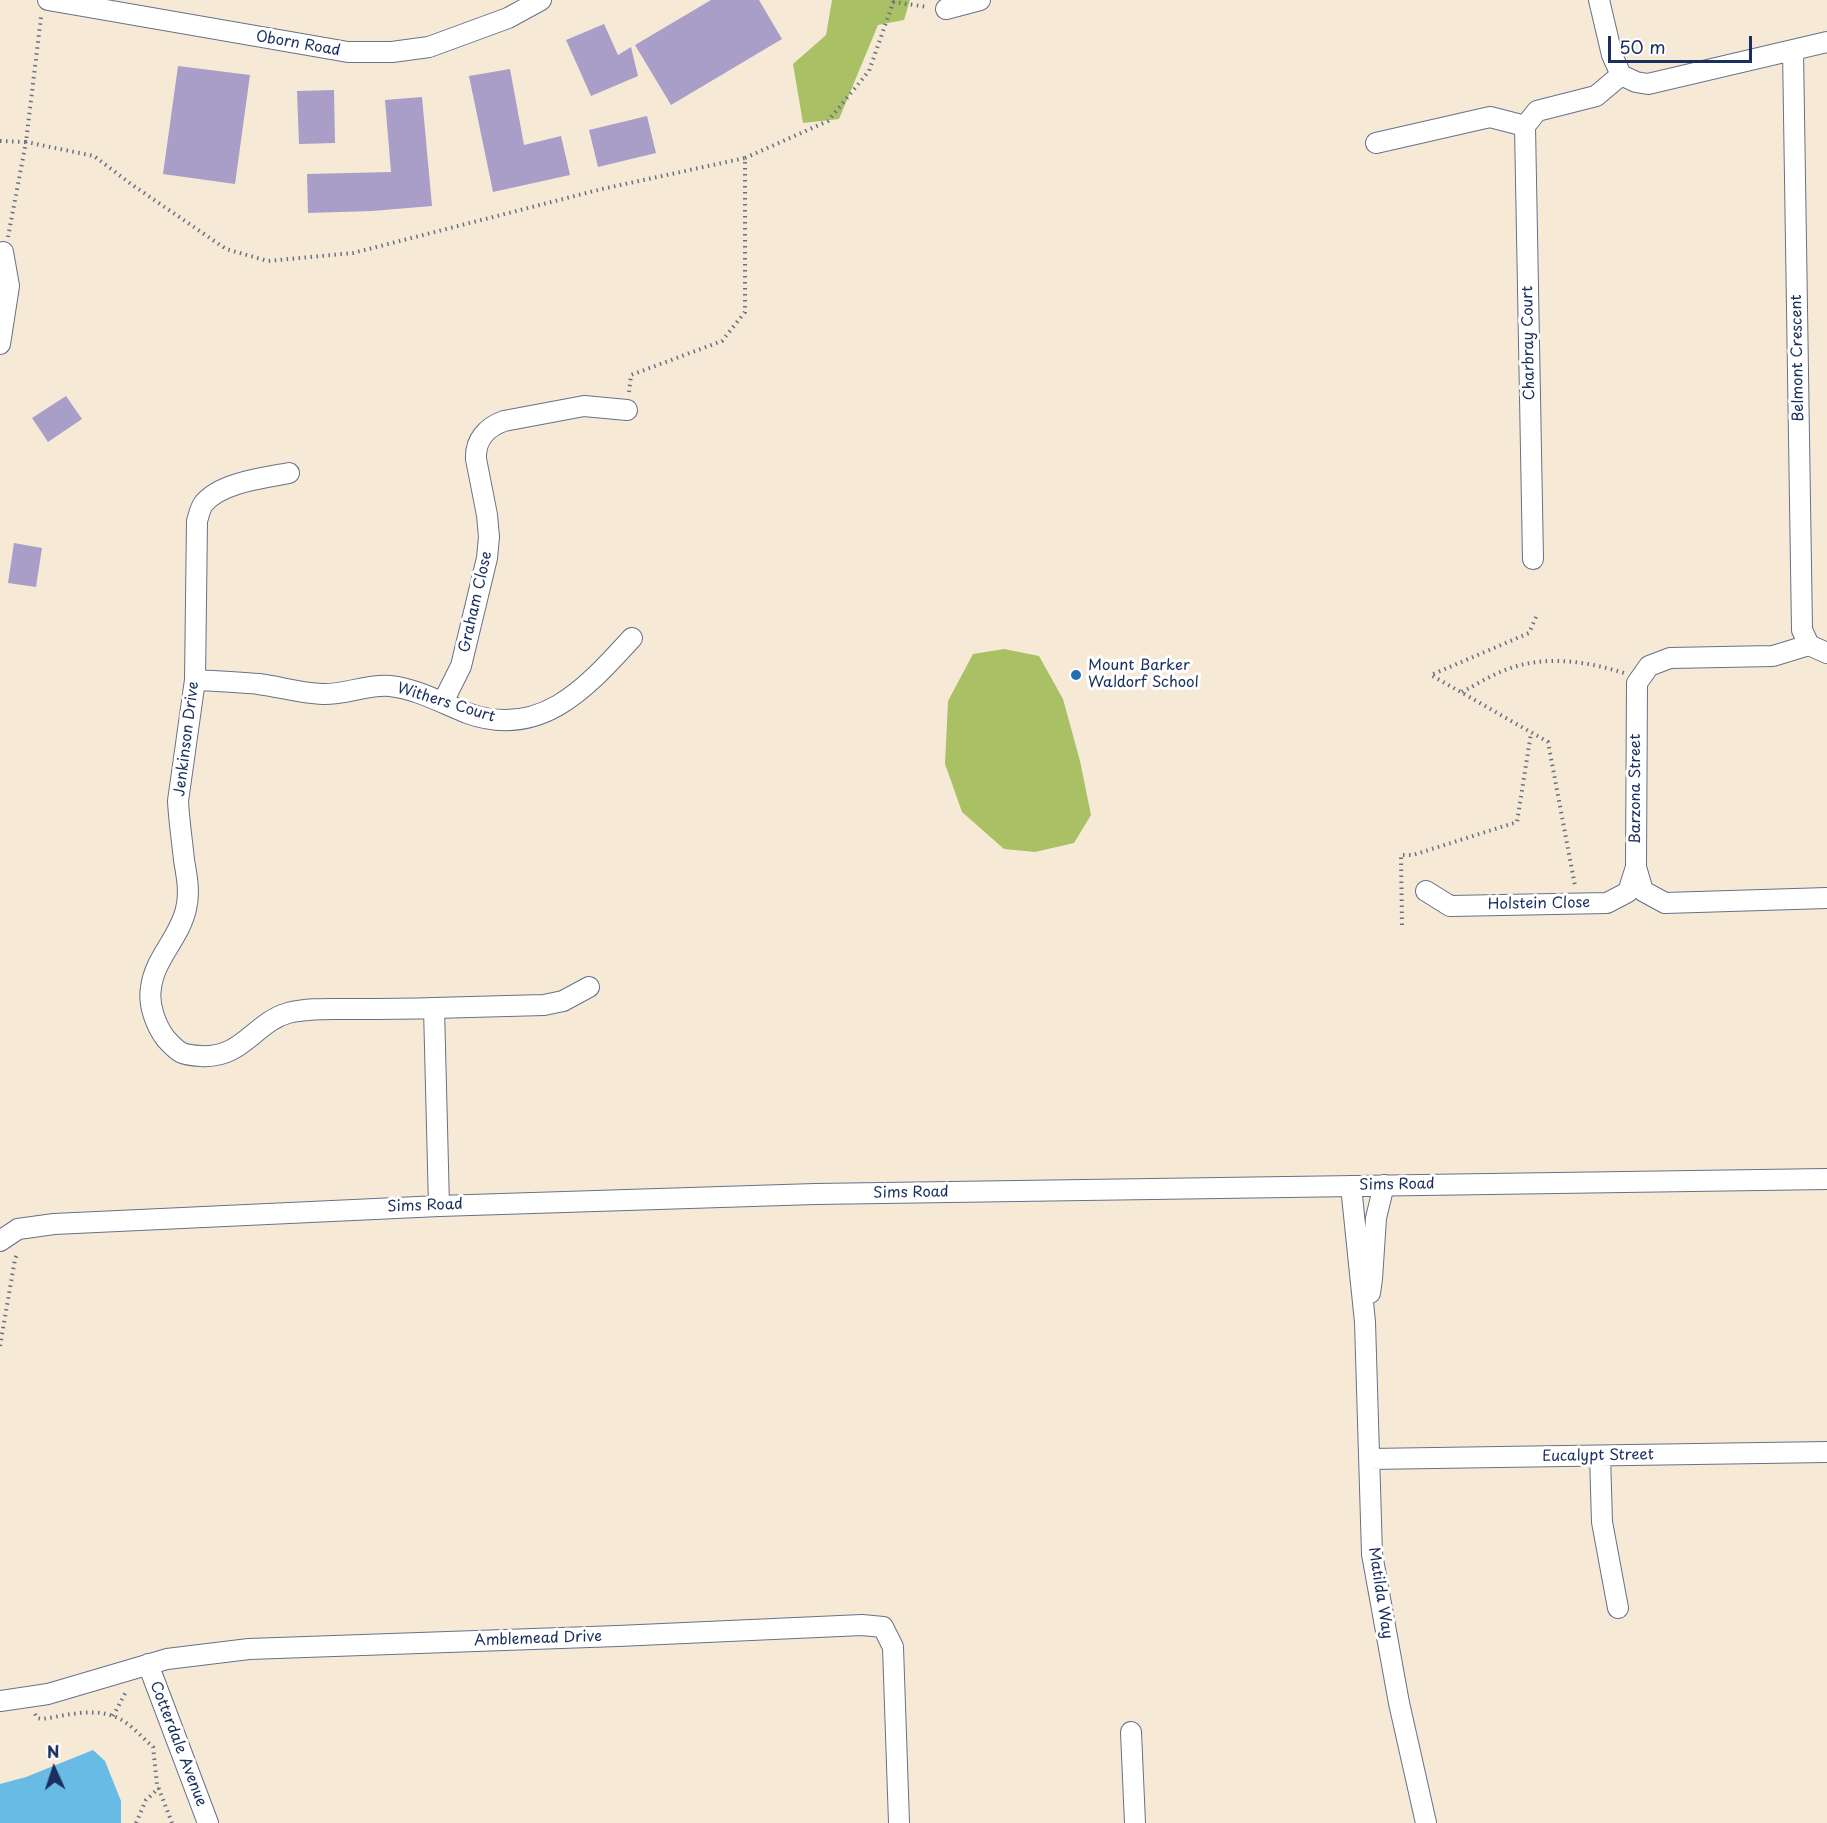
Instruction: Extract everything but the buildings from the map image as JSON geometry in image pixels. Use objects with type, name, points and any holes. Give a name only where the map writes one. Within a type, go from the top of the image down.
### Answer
[{"type":"street","name":"Oborn Road","points":[[45,5],[348,52],[392,52],[429,47],[508,18],[541,0]]},
{"type":"street","points":[[946,9],[980,0]]},
{"type":"street","points":[[1599,0],[1612,55],[1621,75],[1636,82],[1648,84],[1827,42]]},
{"type":"street","name":"Belmont Crescent","points":[[1793,50],[1802,630],[1809,645]]},
{"type":"street","points":[[1376,143],[1490,117],[1525,126],[1537,111],[1596,96],[1621,75]]},
{"type":"street","name":"Charbray Court","points":[[1525,126],[1533,560]]},
{"type":"street","points":[[0,344],[9,286],[3,252]]},
{"type":"street","name":"Graham Close","points":[[443,702],[461,666],[487,558],[489,537],[476,459],[475,450],[478,442],[486,431],[504,421],[584,406],[627,410]]},
{"type":"street","name":"Jenkinson Drive","points":[[289,473],[243,482],[214,495],[202,505],[197,521],[195,680],[178,801],[189,895],[186,912],[154,974],[150,988],[156,1021],[164,1035],[182,1055],[204,1057],[222,1054],[237,1048],[265,1026],[286,1014],[310,1010],[544,1005],[563,1001],[589,987]]},
{"type":"street","name":"Withers Court","points":[[195,680],[258,684],[322,694],[388,686],[496,721],[520,719],[540,715],[563,703],[598,675],[632,638]]},
{"type":"street","points":[[1809,645],[1827,653]]},
{"type":"street","name":"Barzona Street","points":[[1809,645],[1773,656],[1670,658],[1649,666],[1637,683],[1636,867],[1643,891],[1665,903],[1827,898]]},
{"type":"street","name":"Holstein Close","points":[[1426,891],[1450,906],[1607,903],[1628,892],[1636,867]]},
{"type":"street","points":[[434,1008],[439,1206]]},
{"type":"street","name":"Sims Road","points":[[0,1241],[18,1229],[54,1224],[439,1206],[815,1194],[1827,1179]]},
{"type":"street","name":"Matilda Way","points":[[1365,1322],[1372,1279],[1376,1218],[1384,1185]]},
{"type":"street","name":"Matilda Way","points":[[1351,1186],[1365,1322],[1372,1554],[1399,1704],[1426,1823]]},
{"type":"street","name":"Eucalypt Street","points":[[1369,1459],[1827,1452]]},
{"type":"street","points":[[1600,1455],[1602,1521],[1618,1608]]},
{"type":"street","name":"Amblemead Drive","points":[[0,1701],[48,1694],[167,1659],[249,1649],[862,1625],[883,1627],[893,1647],[899,1823]]},
{"type":"street","name":"Cotterdale Avenue","points":[[148,1664],[208,1823]]},
{"type":"street","points":[[1131,1732],[1135,1823]]},
{"type":"path","points":[[0,141],[26,142],[94,156],[226,249],[268,261],[353,253],[602,189],[745,158],[828,121],[869,71],[893,1],[946,9]]},
{"type":"path","points":[[3,252],[10,232],[26,142],[45,5]]},
{"type":"path","points":[[627,410],[631,375],[722,341],[745,312],[745,158]]},
{"type":"path","points":[[1536,617],[1528,633],[1431,675],[1548,742],[1575,888]]},
{"type":"path","points":[[1461,693],[1517,666],[1554,660],[1597,664],[1624,673]]},
{"type":"path","points":[[1402,925],[1401,855],[1413,855],[1517,822],[1531,733]]},
{"type":"path","points":[[0,1346],[15,1259],[23,1241],[24,1228]]},
{"type":"path","points":[[112,1716],[128,1690],[155,1683]]},
{"type":"path","points":[[29,1696],[37,1718],[91,1712],[106,1713],[124,1721],[153,1747],[159,1788],[172,1823]]},
{"type":"path","points":[[136,1823],[146,1800],[159,1788]]},
{"type":"green space","points":[[832,0],[910,0],[904,20],[878,25],[839,119],[803,123],[793,64],[826,35]]},
{"type":"green space","points":[[1004,649],[1039,656],[1063,699],[1080,761],[1091,815],[1074,843],[1035,852],[1004,849],[962,812],[945,764],[948,701],[973,654]]},
{"type":"water","points":[[93,1750],[105,1761],[121,1801],[121,1823],[0,1823],[0,1784],[26,1777]]},
{"type":"place","name":"Mount Barker Waldorf School","points":[[1076,675]]}]
